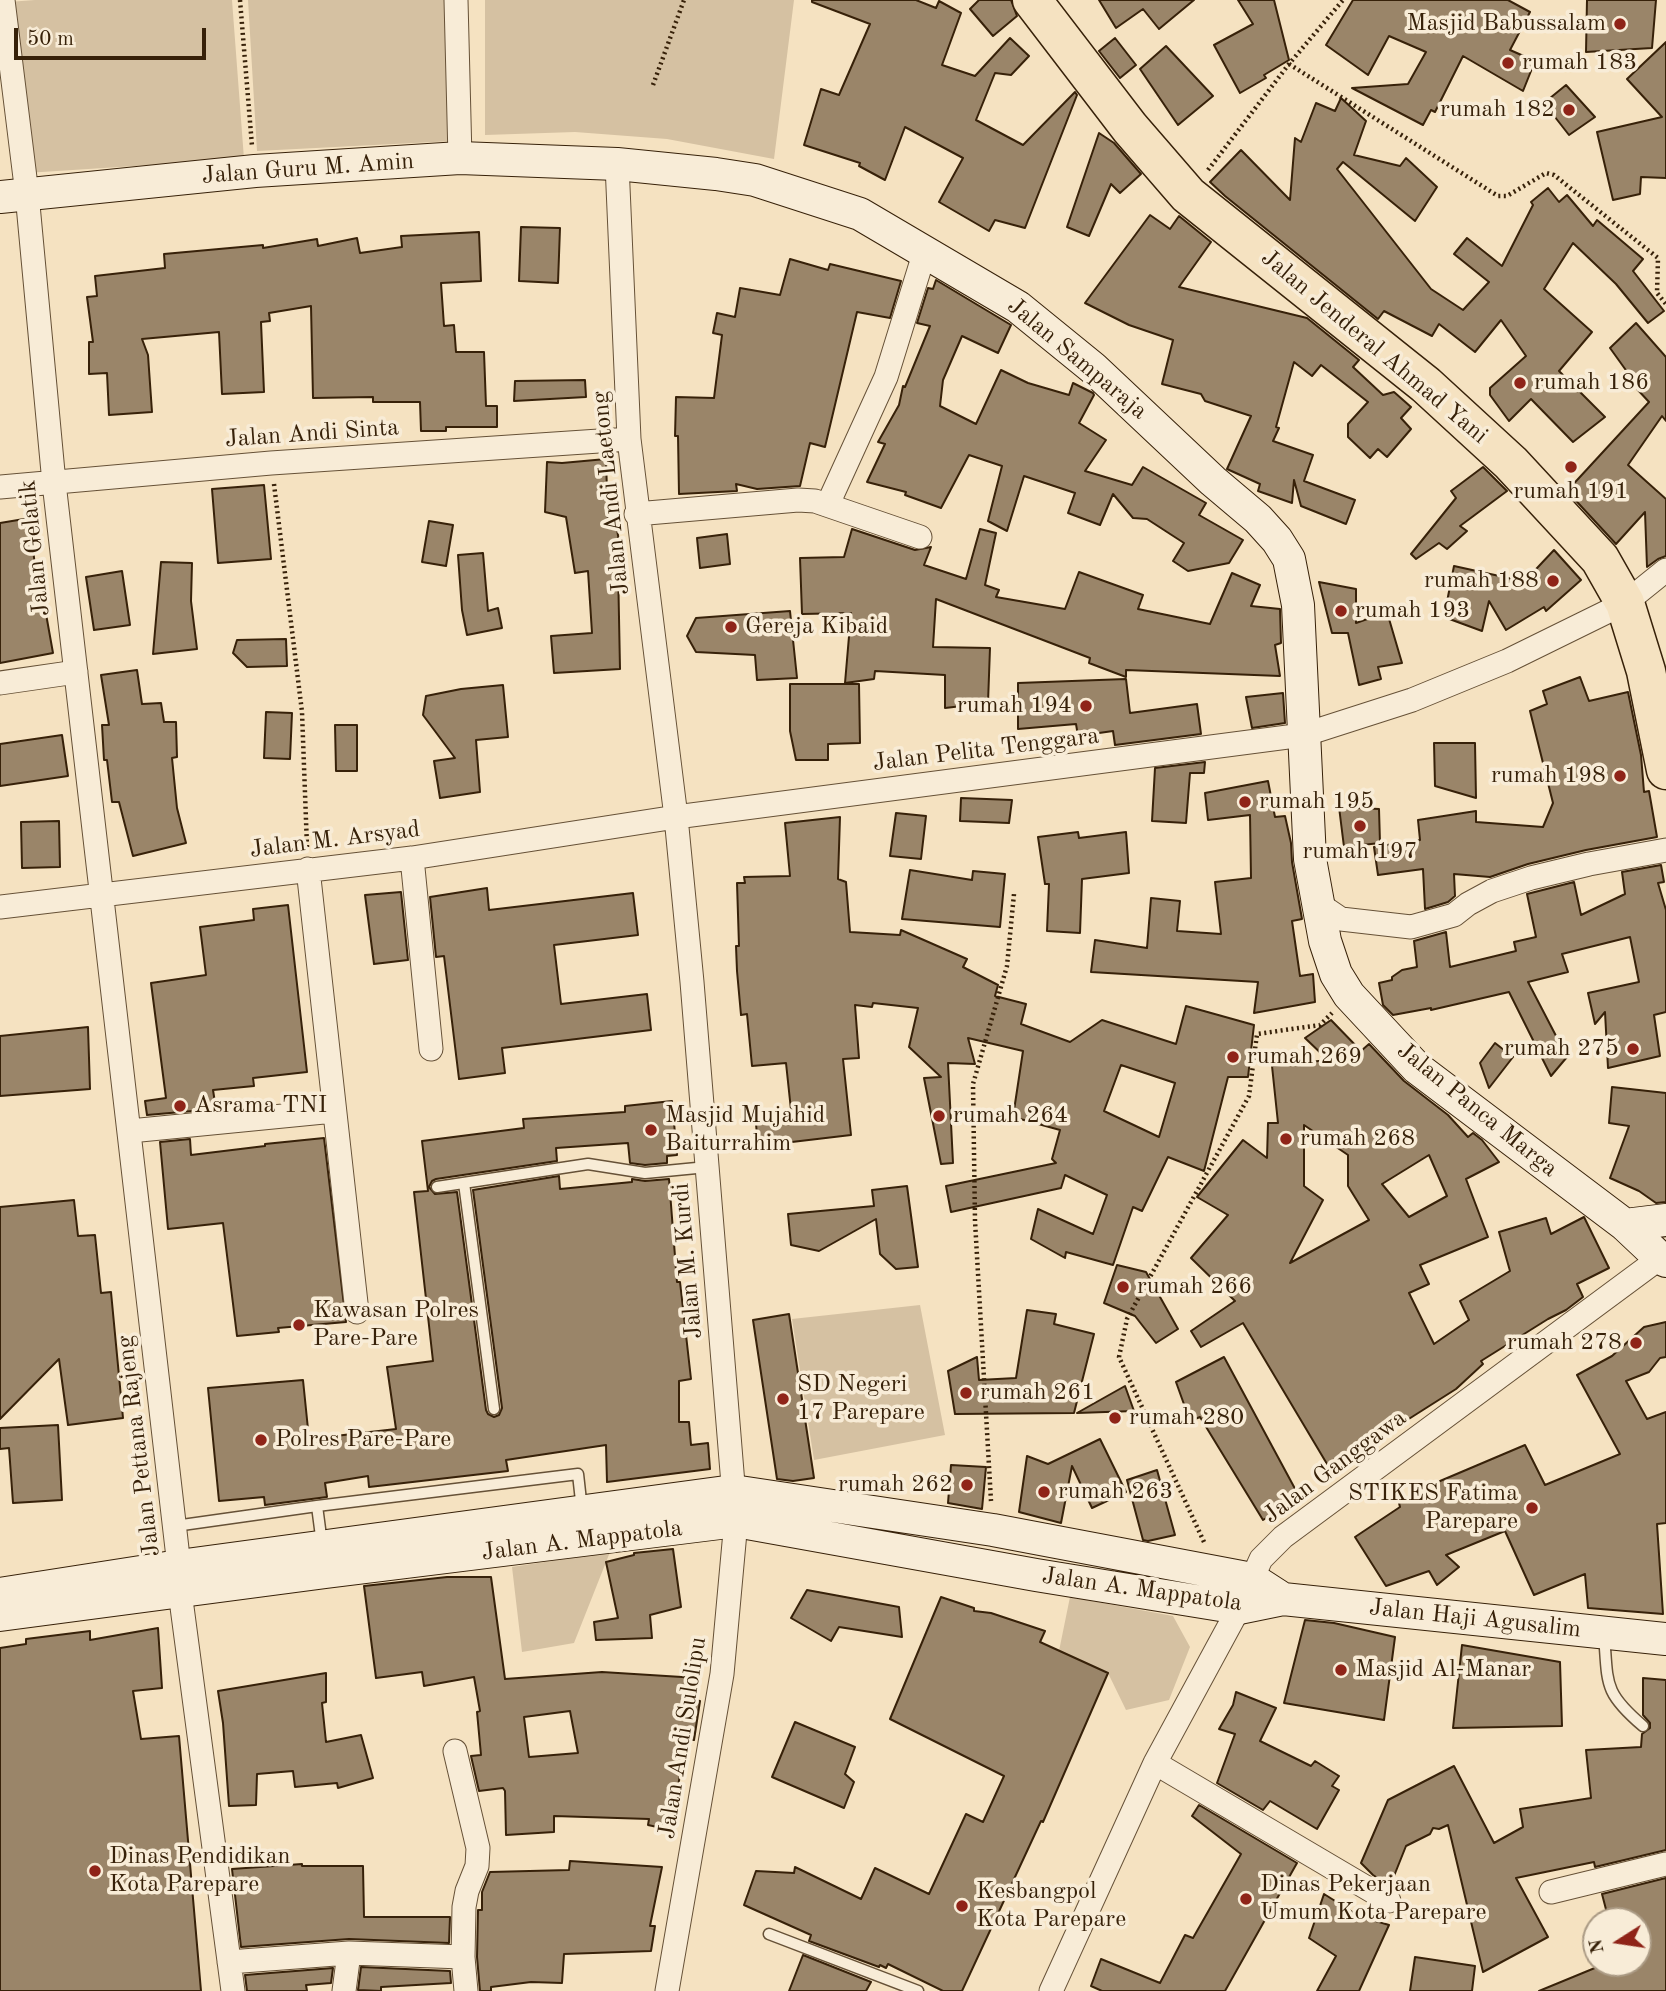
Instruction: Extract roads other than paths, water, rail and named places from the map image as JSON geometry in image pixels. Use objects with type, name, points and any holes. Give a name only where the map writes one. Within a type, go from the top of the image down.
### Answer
[{"type":"highway","name":"Jalan Jenderal Ahmad Yani","points":[[1032,0],[1130,128],[1188,195],[1426,384],[1511,463],[1600,559],[1625,603],[1646,671],[1666,770]]},
{"type":"street","name":"Jalan Gelatik","points":[[3,0],[13,195],[54,483],[101,895]]},
{"type":"street","points":[[456,0],[460,158]]},
{"type":"street","name":"Jalan Guru M. Amin","points":[[13,195],[255,171],[460,158],[617,163]]},
{"type":"street","name":"Jalan Samparaja","points":[[617,163],[755,180],[860,214],[1018,306],[1093,368],[1277,540],[1289,559],[1298,605],[1303,735]]},
{"type":"street","name":"Jalan Andi Laetong","points":[[617,163],[629,439],[636,514],[676,817]]},
{"type":"street","points":[[828,504],[886,377],[925,251]]},
{"type":"street","name":"Jalan Andi Sinta","points":[[0,487],[271,463],[629,439]]},
{"type":"street","points":[[636,514],[798,500],[828,504],[919,537]]},
{"type":"street","name":"Jalan Pelita Tenggara","points":[[676,817],[1303,735],[1412,700],[1507,661],[1625,603],[1666,570]]},
{"type":"street","points":[[0,683],[76,673]]},
{"type":"street","name":"Jalan Panca Marga","points":[[1303,735],[1310,859],[1316,902],[1333,963],[1349,995],[1417,1068],[1625,1225],[1663,1259]]},
{"type":"street","name":"Jalan M. Arsyad","points":[[0,907],[412,858],[676,817]]},
{"type":"street","name":"Jalan M. Kurdi","points":[[676,817],[735,1506]]},
{"type":"street","points":[[1316,902],[1340,919],[1411,928],[1454,915],[1492,891],[1531,878],[1666,850]]},
{"type":"street","points":[[412,858],[431,1049]]},
{"type":"street","points":[[308,869],[357,1312]]},
{"type":"street","name":"Jalan Pettana Rajeng","points":[[101,895],[180,1579],[233,1991]]},
{"type":"street","points":[[130,1131],[334,1111]]},
{"type":"street","points":[[1625,1225],[1666,1220]]},
{"type":"street","name":"Jalan Ganggawa","points":[[1051,1991],[1155,1763],[1239,1608],[1261,1559],[1283,1537],[1663,1259]]},
{"type":"street","name":"Jalan A. Mappatola","points":[[0,1594],[180,1579],[324,1559],[582,1510],[735,1506],[993,1530],[1252,1579],[1283,1599]]},
{"type":"street","name":"Jalan A. Mappatola","points":[[324,1559],[587,1541],[735,1506],[1036,1575],[1239,1608],[1283,1599]]},
{"type":"street","name":"Jalan Andi Sulolipu","points":[[667,1991],[722,1674],[735,1506]]},
{"type":"street","points":[[582,1510],[587,1541]]},
{"type":"street","name":"Jalan A. Mappatola","points":[[0,1615],[180,1579]]},
{"type":"street","name":"Jalan Haji Agusalim","points":[[1283,1599],[1666,1639]]},
{"type":"street","points":[[455,1751],[478,1848],[477,1866],[464,1907],[463,1957],[466,1991]]},
{"type":"street","points":[[1155,1763],[1389,1901]]},
{"type":"street","points":[[1551,1892],[1666,1864]]},
{"type":"street","points":[[344,1991],[348,1953]]},
{"type":"street","points":[[229,1962],[348,1953],[463,1957]]},
{"type":"lane","points":[[437,1187],[588,1164],[645,1173],[707,1167]]},
{"type":"lane","points":[[464,1183],[494,1409]]},
{"type":"lane","points":[[175,1526],[578,1475],[582,1510]]},
{"type":"lane","points":[[317,1506],[324,1559]]},
{"type":"lane","points":[[1604,1633],[1609,1688],[1622,1708],[1643,1727]]},
{"type":"lane","points":[[769,1934],[918,1991]]},
{"type":"place","name":"Masjid Babussalam","points":[[1620,24]]},
{"type":"place","name":"rumah 183","points":[[1508,63]]},
{"type":"place","name":"rumah 182","points":[[1569,110]]},
{"type":"place","name":"rumah 186","points":[[1520,383]]},
{"type":"place","name":"rumah 191","points":[[1571,467]]},
{"type":"place","name":"rumah 188","points":[[1553,581]]},
{"type":"place","name":"rumah 193","points":[[1341,611]]},
{"type":"place","name":"Gereja Kibaid","points":[[731,627]]},
{"type":"place","name":"rumah 194","points":[[1086,706]]},
{"type":"place","name":"rumah 198","points":[[1620,776]]},
{"type":"place","name":"rumah 195","points":[[1245,802]]},
{"type":"place","name":"rumah 197","points":[[1360,826]]},
{"type":"place","name":"rumah 275","points":[[1633,1049]]},
{"type":"place","name":"rumah 269","points":[[1233,1057]]},
{"type":"place","name":"Asrama TNI","points":[[180,1106]]},
{"type":"place","name":"rumah 264","points":[[939,1116]]},
{"type":"place","name":"Masjid Mujahid Baiturrahim","points":[[651,1130]]},
{"type":"place","name":"rumah 268","points":[[1286,1139]]},
{"type":"place","name":"rumah 266","points":[[1123,1287]]},
{"type":"place","name":"Kawasan Polres Pare-Pare","points":[[299,1325]]},
{"type":"place","name":"rumah 278","points":[[1636,1343]]},
{"type":"place","name":"rumah 261","points":[[966,1393]]},
{"type":"place","name":"SD Negeri 17 Parepare","points":[[783,1399]]},
{"type":"place","name":"rumah 280","points":[[1115,1418]]},
{"type":"place","name":"Polres Pare-Pare","points":[[261,1440]]},
{"type":"place","name":"rumah 262","points":[[967,1485]]},
{"type":"place","name":"rumah 263","points":[[1044,1492]]},
{"type":"place","name":"STIKES Fatima Parepare","points":[[1532,1508]]},
{"type":"place","name":"Masjid Al-Manar","points":[[1341,1670]]},
{"type":"place","name":"Dinas Pendidikan Kota Parepare","points":[[95,1871]]},
{"type":"place","name":"Dinas Pekerjaan Umum Kota Parepare","points":[[1246,1899]]},
{"type":"place","name":"Kesbangpol Kota Parepare","points":[[962,1906]]}]
